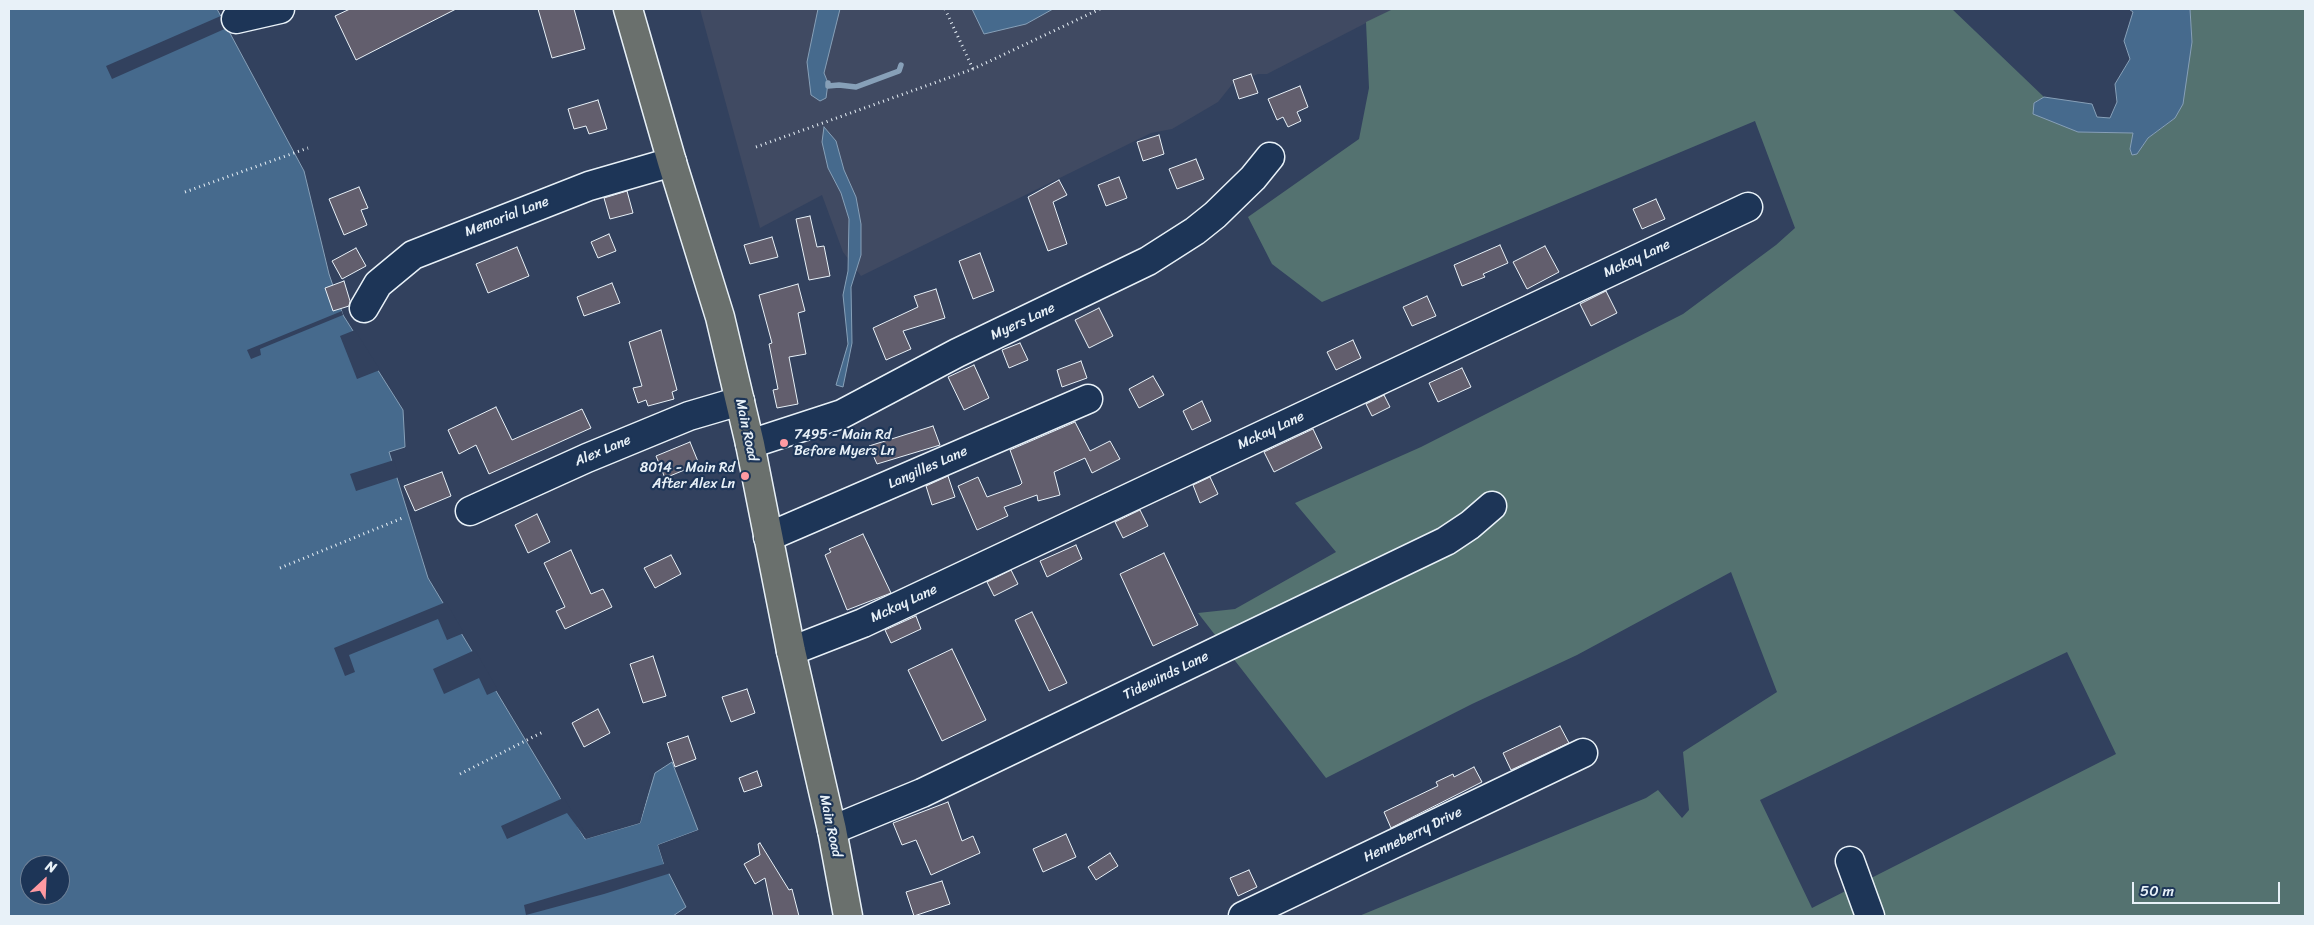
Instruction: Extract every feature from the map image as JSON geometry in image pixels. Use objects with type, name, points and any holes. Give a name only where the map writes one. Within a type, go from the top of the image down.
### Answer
[{"type":"main road","name":"Main Road","points":[[628,9],[672,162],[720,317],[750,444],[791,650],[832,830],[848,916]]},
{"type":"street","points":[[236,19],[280,9]]},
{"type":"street","name":"Myers Lane","points":[[750,444],[842,414],[957,353],[1148,261],[1195,232],[1216,215],[1253,178],[1270,156]]},
{"type":"street","name":"Memorial Lane","points":[[364,308],[378,284],[413,255],[589,186],[672,162]]},
{"type":"street","name":"Mckay Lane","points":[[791,650],[863,623],[1748,208]]},
{"type":"street","name":"Langilles Lane","points":[[768,537],[1088,399]]},
{"type":"street","name":"Alex Lane","points":[[470,511],[587,458],[689,416],[740,401]]},
{"type":"street","name":"Tidewinds Lane","points":[[832,830],[922,793],[1446,541],[1470,525],[1492,506]]},
{"type":"street","name":"Henneberry Drive","points":[[1243,916],[1583,753]]},
{"type":"street","points":[[1850,861],[1870,916]]},
{"type":"path","points":[[945,9],[973,69]]},
{"type":"path","points":[[756,147],[973,69],[1100,9]]},
{"type":"path","points":[[185,192],[308,148]]},
{"type":"path","points":[[280,568],[405,517]]},
{"type":"path","points":[[460,774],[543,732]]},
{"type":"shaded area","points":[[9,9],[217,9],[304,171],[329,274],[343,315],[403,410],[405,447],[389,452],[428,578],[585,839],[640,823],[655,773],[672,762],[698,830],[658,845],[664,864],[686,907],[673,916],[9,916]]},
{"type":"shaded area","points":[[700,9],[1393,9],[1267,74],[1258,74],[1237,83],[1234,82],[1218,102],[1172,129],[1151,133],[861,276],[843,252],[822,195],[760,228]]},
{"type":"shaded area","points":[[818,9],[840,9],[824,73],[828,83],[826,98],[820,101],[811,95],[807,62]]},
{"type":"shaded area","points":[[972,9],[1053,9],[1026,24],[984,34]]},
{"type":"shaded area","points":[[2129,9],[2190,9],[2192,42],[2183,104],[2175,118],[2148,138],[2137,154],[2132,155],[2130,149],[2133,133],[2078,132],[2033,114],[2034,103],[2044,97],[2092,104],[2097,117],[2110,118],[2117,102],[2115,84],[2130,59],[2124,41],[2133,12]]},
{"type":"shaded area","points":[[824,127],[836,141],[844,170],[856,197],[861,224],[861,255],[851,287],[852,343],[843,387],[836,385],[848,344],[843,295],[848,271],[849,219],[841,193],[828,168],[822,142]]},
{"type":"green space","points":[[1393,9],[1952,9],[2044,97],[2034,103],[2078,132],[2133,133],[2137,154],[2148,138],[2175,118],[2192,42],[2190,9],[2305,9],[2305,916],[1359,916],[1646,798],[1658,790],[1682,818],[1689,810],[1683,752],[1777,692],[1731,572],[1577,655],[1472,704],[1326,778],[1198,613],[1235,609],[1336,552],[1295,503],[1421,447],[1683,314],[1776,245],[1795,228],[1755,121],[1322,302],[1272,264],[1248,217],[1359,139],[1369,88],[1366,22]],"holes":[[[2067,652],[2116,754],[1812,908],[1760,800]]]},
{"type":"pier","points":[[223,15],[229,27],[112,79],[106,66]]},
{"type":"pier","points":[[342,311],[343,315],[260,349],[261,355],[251,359],[247,350]]},
{"type":"pier","points":[[355,330],[380,370],[357,379],[340,336]]},
{"type":"pier","points":[[394,460],[399,477],[356,491],[350,474]]},
{"type":"pier","points":[[446,602],[464,633],[447,640],[438,619],[349,655],[355,672],[345,676],[334,648]]},
{"type":"pier","points":[[475,650],[498,690],[487,695],[479,678],[444,694],[433,669]]},
{"type":"pier","points":[[650,775],[652,778],[640,823],[586,839],[567,813],[507,839],[501,826],[561,799],[555,783],[587,836],[638,821]]},
{"type":"pier","points":[[701,829],[699,832],[661,846],[671,873],[604,894],[526,915],[524,905],[664,864],[658,845]]},
{"type":"building","points":[[350,9],[456,9],[356,60],[335,16]]},
{"type":"building","points":[[538,9],[574,9],[585,49],[552,58]]},
{"type":"building","points":[[1251,74],[1258,93],[1239,99],[1233,80]]},
{"type":"building","points":[[1300,86],[1308,107],[1297,112],[1301,121],[1288,127],[1283,117],[1277,120],[1268,99]]},
{"type":"building","points":[[598,100],[607,129],[589,134],[586,126],[574,129],[568,109]]},
{"type":"building","points":[[1159,135],[1164,154],[1143,161],[1137,142]]},
{"type":"building","points":[[1196,159],[1204,179],[1177,189],[1169,169]]},
{"type":"building","points":[[1119,177],[1127,198],[1106,206],[1098,185]]},
{"type":"building","points":[[1059,180],[1067,195],[1053,202],[1067,244],[1048,251],[1028,197]]},
{"type":"building","points":[[359,187],[368,208],[361,210],[367,225],[344,235],[329,199]]},
{"type":"building","points":[[627,191],[633,213],[610,219],[604,198]]},
{"type":"building","points":[[1656,199],[1665,219],[1642,229],[1633,209]]},
{"type":"building","points":[[810,216],[817,247],[824,246],[830,276],[809,280],[796,219]]},
{"type":"building","points":[[609,234],[616,251],[598,258],[591,242]]},
{"type":"building","points":[[772,237],[778,257],[750,264],[744,245]]},
{"type":"building","points":[[1500,245],[1508,263],[1483,274],[1485,277],[1462,286],[1454,265]]},
{"type":"building","points":[[1545,246],[1559,272],[1527,289],[1513,262]]},
{"type":"building","points":[[517,247],[529,276],[488,293],[476,264]]},
{"type":"building","points":[[356,248],[366,266],[342,279],[332,261]]},
{"type":"building","points":[[980,253],[994,291],[973,299],[959,261]]},
{"type":"building","points":[[344,281],[350,301],[349,306],[333,311],[325,288]]},
{"type":"building","points":[[612,283],[620,303],[584,316],[577,297]]},
{"type":"building","points":[[798,284],[805,311],[798,313],[806,354],[789,357],[798,404],[777,408],[773,390],[778,389],[769,344],[772,343],[759,295]]},
{"type":"building","points":[[936,289],[945,318],[903,331],[911,349],[886,360],[873,328],[918,307],[914,296]]},
{"type":"building","points":[[1606,291],[1617,313],[1591,326],[1580,304]]},
{"type":"building","points":[[1427,296],[1436,316],[1412,326],[1403,307]]},
{"type":"building","points":[[1099,308],[1113,336],[1089,348],[1075,320]]},
{"type":"building","points":[[661,330],[677,390],[672,392],[674,399],[648,406],[646,400],[638,403],[633,388],[642,386],[629,342]]},
{"type":"building","points":[[1353,340],[1361,358],[1336,370],[1327,352]]},
{"type":"building","points":[[1020,343],[1028,360],[1009,368],[1002,350]]},
{"type":"building","points":[[1081,361],[1087,378],[1062,387],[1057,370]]},
{"type":"building","points":[[974,365],[989,398],[964,410],[948,377]]},
{"type":"building","points":[[1462,368],[1471,387],[1438,402],[1429,383]]},
{"type":"building","points":[[1153,376],[1164,395],[1139,408],[1129,389]]},
{"type":"building","points":[[1384,395],[1390,407],[1372,416],[1366,404]]},
{"type":"building","points":[[1202,401],[1211,421],[1192,430],[1183,411]]},
{"type":"building","points":[[496,407],[512,440],[582,409],[591,428],[489,474],[476,445],[459,454],[448,430]]},
{"type":"building","points":[[1075,422],[1090,451],[1110,441],[1120,459],[1092,473],[1085,458],[1054,472],[1060,495],[1038,501],[1037,495],[1004,507],[1008,516],[977,530],[958,486],[978,477],[987,497],[1020,485],[1022,483],[1010,450]]},
{"type":"building","points":[[933,426],[940,445],[877,464],[869,446]]},
{"type":"building","points":[[1313,429],[1322,448],[1274,472],[1264,452]]},
{"type":"building","points":[[690,442],[699,464],[665,478],[656,456]]},
{"type":"building","points":[[442,472],[451,496],[415,511],[404,486]]},
{"type":"building","points":[[948,476],[955,497],[932,505],[926,486]]},
{"type":"building","points":[[1210,477],[1218,494],[1200,503],[1193,485]]},
{"type":"building","points":[[1140,510],[1148,526],[1123,538],[1115,522]]},
{"type":"building","points":[[537,514],[550,542],[528,553],[515,525]]},
{"type":"building","points":[[863,534],[891,593],[847,610],[825,555],[831,552],[829,549]]},
{"type":"building","points":[[1076,545],[1082,559],[1047,577],[1040,561]]},
{"type":"building","points":[[571,550],[591,594],[603,589],[612,607],[565,629],[556,611],[565,607],[544,563]]},
{"type":"building","points":[[1164,553],[1198,625],[1153,646],[1120,574]]},
{"type":"building","points":[[671,555],[681,574],[655,588],[644,568]]},
{"type":"building","points":[[1011,570],[1018,584],[994,596],[987,582]]},
{"type":"building","points":[[1032,612],[1067,683],[1049,691],[1015,620]]},
{"type":"building","points":[[916,616],[921,629],[891,643],[885,630]]},
{"type":"building","points":[[952,649],[986,720],[942,741],[908,670]]},
{"type":"building","points":[[653,656],[666,696],[643,703],[630,664]]},
{"type":"building","points":[[747,689],[755,713],[731,722],[722,697]]},
{"type":"building","points":[[598,709],[610,733],[584,747],[572,723]]},
{"type":"building","points":[[1560,726],[1569,743],[1511,770],[1503,753]]},
{"type":"building","points":[[688,736],[696,759],[675,767],[667,743]]},
{"type":"building","points":[[1474,767],[1482,782],[1391,828],[1384,812],[1438,786],[1436,782],[1453,774],[1454,777]]},
{"type":"building","points":[[757,771],[762,786],[744,792],[739,778]]},
{"type":"building","points":[[948,802],[962,841],[973,836],[980,853],[931,875],[916,840],[902,845],[893,823]]},
{"type":"building","points":[[1066,834],[1076,857],[1043,872],[1033,849]]},
{"type":"building","points":[[760,843],[789,890],[792,889],[799,916],[773,916],[765,878],[755,884],[744,864],[760,855],[758,844]]},
{"type":"building","points":[[1110,853],[1118,866],[1096,880],[1088,867]]},
{"type":"building","points":[[1249,870],[1257,887],[1238,896],[1230,878]]},
{"type":"building","points":[[942,881],[950,904],[914,916],[906,892]]},
{"type":"waterway","points":[[828,83],[828,86],[856,87],[899,71],[901,65]]},
{"type":"place","name":"7495 - Main Rd Before Myers Ln","points":[[784,443]]},
{"type":"place","name":"8014 - Main Rd After Alex Ln","points":[[745,476]]}]
